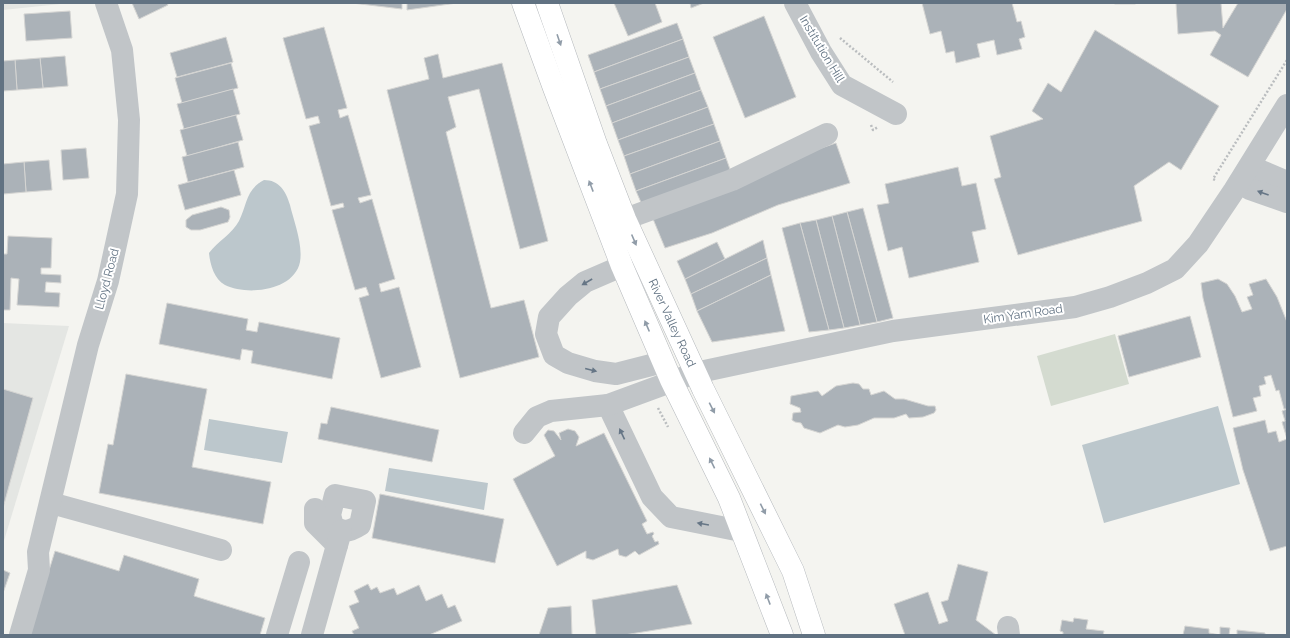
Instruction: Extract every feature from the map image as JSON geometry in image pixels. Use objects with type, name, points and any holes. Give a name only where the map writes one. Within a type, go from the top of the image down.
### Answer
[{"type":"main road","name":"River Valley Road","points":[[523,3],[559,103],[622,266],[667,371],[729,498],[782,635]]},
{"type":"main road","name":"River Valley Road","points":[[547,3],[596,144],[625,219],[695,373],[793,571],[814,635]]},
{"type":"street","name":"Lloyd Road","points":[[20,635],[39,570],[38,552],[88,345],[108,281],[127,194],[129,120],[122,50],[106,3]]},
{"type":"street","name":"Institution Hill","points":[[795,3],[821,52],[842,85],[896,114]]},
{"type":"street","name":"Kim Yam Road","points":[[667,371],[695,373],[893,331],[1075,307],[1110,297],[1147,283],[1175,269],[1198,244],[1243,176],[1287,105]]},
{"type":"street","points":[[625,219],[732,180],[827,134]]},
{"type":"street","points":[[1287,182],[1259,170],[1243,176],[1250,189],[1287,202]]},
{"type":"street","points":[[622,266],[585,282],[568,296],[549,317],[546,334],[554,355],[568,363],[595,371],[616,374],[667,371]]},
{"type":"street","points":[[524,433],[536,417],[551,411],[608,405],[650,390],[667,371]]},
{"type":"street","points":[[608,405],[652,498],[671,517],[741,531]]},
{"type":"street","points":[[51,502],[221,550]]},
{"type":"street","points":[[312,635],[339,538],[315,523],[315,509]]},
{"type":"street","name":"Lloyd Road","points":[[7,635],[28,567],[38,552]]},
{"type":"street","points":[[277,635],[299,562]]},
{"type":"path","points":[[838,37],[893,82]]},
{"type":"shaded area","points":[[3,3],[70,3],[3,10]]},
{"type":"shaded area","points":[[264,180],[269,180],[278,184],[286,195],[298,233],[301,255],[300,262],[296,272],[289,279],[279,285],[257,290],[234,288],[225,285],[215,275],[210,262],[209,253],[236,226],[242,215],[250,193]]},
{"type":"shaded area","points":[[3,323],[69,326],[3,544]]},
{"type":"shaded area","points":[[1115,334],[1129,384],[1051,406],[1037,356]]},
{"type":"shaded area","points":[[1218,406],[1240,484],[1104,523],[1082,445]]},
{"type":"shaded area","points":[[209,419],[288,432],[282,463],[204,450]]},
{"type":"shaded area","points":[[389,468],[488,483],[484,510],[385,491]]},
{"type":"building","points":[[132,3],[167,3],[168,5],[139,19]]},
{"type":"building","points":[[352,3],[402,3],[402,9]]},
{"type":"building","points":[[407,3],[457,3],[407,10]]},
{"type":"building","points":[[614,3],[655,3],[662,22],[628,36]]},
{"type":"building","points":[[690,3],[704,3],[691,8]]},
{"type":"building","points":[[922,3],[1012,3],[1017,22],[1021,21],[1025,37],[1019,39],[1022,49],[997,55],[994,40],[977,44],[980,57],[956,63],[954,51],[946,53],[941,31],[930,34]]},
{"type":"building","points":[[1135,3],[1135,4],[1115,4]]},
{"type":"building","points":[[1176,3],[1221,3],[1223,28],[1238,3],[1287,3],[1287,9],[1248,77],[1210,55],[1221,35],[1215,31],[1178,34]]},
{"type":"building","points":[[70,11],[72,38],[26,41],[24,14]]},
{"type":"building","points":[[764,16],[796,97],[745,118],[713,37]]},
{"type":"building","points":[[677,23],[683,39],[594,72],[588,55]]},
{"type":"building","points":[[324,27],[347,108],[338,110],[340,118],[348,115],[371,195],[358,198],[360,203],[372,199],[395,279],[379,284],[381,292],[399,287],[421,367],[381,378],[359,298],[369,295],[366,287],[355,290],[332,210],[344,207],[343,203],[331,206],[309,126],[320,123],[318,116],[306,119],[283,38]]},
{"type":"building","points":[[1095,30],[1219,106],[1181,170],[1169,162],[1134,186],[1142,221],[1018,255],[994,179],[1001,177],[990,136],[1043,119],[1032,111],[1048,83],[1061,92]]},
{"type":"building","points":[[226,37],[233,62],[177,77],[170,53]]},
{"type":"building","points":[[683,39],[689,57],[600,89],[594,72]]},
{"type":"building","points":[[438,54],[443,78],[502,63],[548,241],[520,249],[479,89],[448,97],[456,127],[446,132],[491,308],[524,300],[539,357],[460,378],[387,90],[429,79],[424,58]]},
{"type":"building","points":[[65,56],[68,86],[43,88],[40,58]]},
{"type":"building","points":[[689,57],[695,73],[606,106],[600,89]]},
{"type":"building","points":[[40,58],[43,88],[17,90],[15,60]]},
{"type":"building","points":[[15,60],[17,90],[3,91],[3,61]]},
{"type":"building","points":[[231,63],[238,88],[182,103],[175,78]]},
{"type":"building","points":[[695,73],[701,90],[612,123],[606,106]]},
{"type":"building","points":[[233,89],[240,114],[184,129],[177,104]]},
{"type":"building","points":[[701,90],[708,107],[618,140],[612,123]]},
{"type":"building","points":[[708,107],[714,124],[624,156],[618,140]]},
{"type":"building","points":[[236,115],[243,140],[187,156],[180,130]]},
{"type":"building","points":[[714,124],[720,141],[630,174],[624,156]]},
{"type":"building","points":[[720,141],[726,158],[636,191],[630,174]]},
{"type":"building","points":[[238,142],[244,167],[188,182],[182,157]]},
{"type":"building","points":[[836,143],[850,183],[778,205],[712,233],[665,248],[651,214],[772,165]]},
{"type":"building","points":[[86,148],[89,178],[63,180],[61,150]]},
{"type":"building","points":[[726,158],[732,175],[643,207],[636,191]]},
{"type":"building","points":[[49,160],[52,190],[26,192],[24,162]]},
{"type":"building","points":[[24,162],[26,192],[3,194],[3,164]]},
{"type":"building","points":[[958,167],[962,186],[976,183],[986,229],[972,232],[979,262],[909,278],[902,247],[888,251],[877,205],[889,203],[885,184]]},
{"type":"building","points":[[234,170],[241,195],[185,210],[178,185]]},
{"type":"building","points":[[221,207],[229,210],[230,217],[228,222],[200,230],[191,230],[186,227],[186,220],[192,215]]},
{"type":"building","points":[[863,208],[893,318],[877,322],[847,212]]},
{"type":"building","points":[[847,212],[877,322],[860,325],[832,216]]},
{"type":"building","points":[[832,216],[860,325],[844,328],[816,220]]},
{"type":"building","points":[[816,220],[844,328],[829,330],[800,223]]},
{"type":"building","points":[[800,223],[829,330],[809,332],[782,228]]},
{"type":"building","points":[[8,236],[52,238],[51,268],[41,268],[41,274],[61,275],[61,283],[46,282],[45,292],[60,293],[59,307],[17,305],[19,279],[11,278],[10,310],[3,310],[3,254],[7,254]]},
{"type":"building","points":[[763,240],[767,258],[691,294],[685,279]]},
{"type":"building","points":[[717,242],[725,259],[685,279],[677,261]]},
{"type":"building","points":[[767,258],[771,275],[697,311],[691,294]]},
{"type":"building","points":[[771,275],[785,331],[712,342],[697,311]]},
{"type":"building","points":[[1218,279],[1227,284],[1235,296],[1242,312],[1252,309],[1247,297],[1253,295],[1249,284],[1266,279],[1277,297],[1287,322],[1287,409],[1284,409],[1279,390],[1276,391],[1271,375],[1264,377],[1266,384],[1259,386],[1261,396],[1253,398],[1257,411],[1233,417],[1203,298],[1201,283]]},
{"type":"building","points":[[167,303],[248,319],[246,330],[257,332],[259,322],[340,338],[332,379],[251,363],[253,351],[242,349],[240,360],[159,344]]},
{"type":"building","points":[[1190,316],[1201,357],[1129,377],[1118,336]]},
{"type":"building","points":[[126,374],[207,389],[192,467],[271,482],[263,524],[99,493],[108,444],[113,445]]},
{"type":"building","points":[[853,383],[859,384],[863,389],[869,389],[871,395],[884,391],[895,399],[904,399],[928,406],[935,406],[936,410],[934,413],[923,417],[909,418],[906,414],[894,418],[874,418],[858,425],[845,427],[838,425],[820,433],[804,428],[801,423],[792,420],[793,413],[801,412],[800,408],[790,404],[791,396],[818,391],[822,396],[836,386]]},
{"type":"building","points":[[3,389],[33,398],[3,508]]},
{"type":"building","points":[[331,407],[439,430],[432,462],[318,439],[321,423],[327,424]]},
{"type":"building","points":[[1287,409],[1287,439],[1282,422],[1285,421],[1282,411]]},
{"type":"building","points":[[1265,420],[1268,433],[1276,431],[1279,442],[1287,439],[1287,546],[1270,551],[1243,470],[1233,428]]},
{"type":"building","points":[[568,429],[575,431],[579,437],[576,446],[604,433],[647,521],[642,524],[647,534],[653,532],[654,534],[652,536],[655,542],[658,541],[659,544],[639,555],[635,551],[626,557],[619,555],[618,549],[593,560],[586,558],[586,551],[557,566],[513,479],[555,456],[544,435],[548,430],[554,431],[561,440],[559,433]]},
{"type":"building","points":[[380,494],[504,519],[495,563],[372,538]]},
{"type":"building","points":[[55,551],[119,571],[124,555],[199,579],[194,596],[265,618],[260,635],[29,635]]},
{"type":"building","points":[[958,564],[988,572],[976,620],[996,635],[905,635],[894,604],[928,592],[939,624],[948,621],[941,602],[948,600]]},
{"type":"building","points":[[3,570],[10,573],[3,593]]},
{"type":"building","points":[[368,584],[371,590],[377,587],[380,593],[394,588],[397,595],[419,585],[426,601],[442,594],[448,608],[455,605],[462,621],[429,635],[354,635],[352,631],[359,628],[349,606],[359,602],[354,591]]},
{"type":"building","points":[[677,585],[692,624],[624,635],[596,635],[592,600]]},
{"type":"building","points":[[571,606],[572,635],[539,635],[548,608]]},
{"type":"building","points":[[1074,618],[1088,620],[1086,629],[1104,631],[1103,635],[1063,635],[1063,632],[1060,631],[1062,620],[1073,622]]},
{"type":"building","points":[[1185,626],[1209,629],[1209,633],[1220,635],[1183,635]]},
{"type":"building","points":[[1220,627],[1230,628],[1229,635],[1220,635]]},
{"type":"building","points":[[1237,630],[1265,633],[1265,635],[1237,635]]}]
